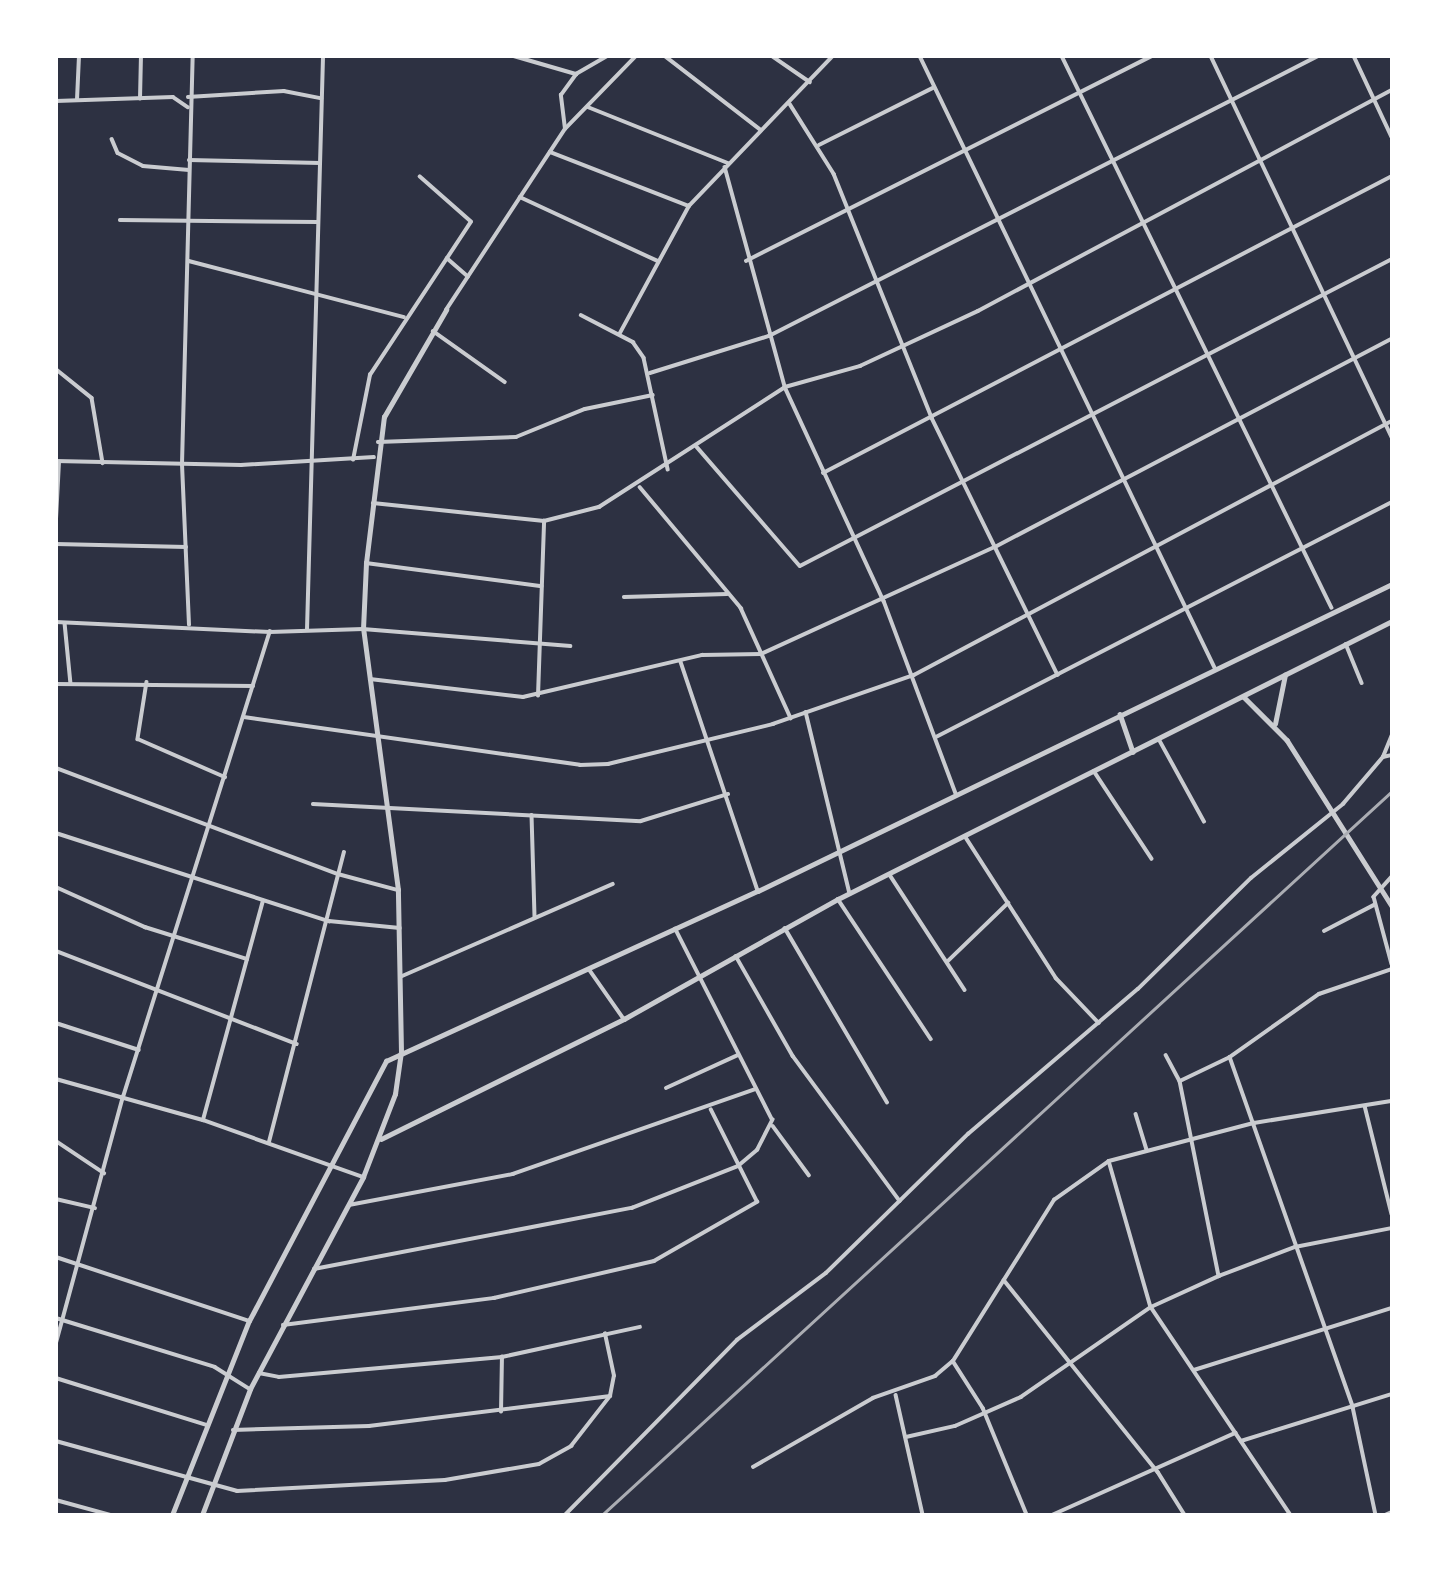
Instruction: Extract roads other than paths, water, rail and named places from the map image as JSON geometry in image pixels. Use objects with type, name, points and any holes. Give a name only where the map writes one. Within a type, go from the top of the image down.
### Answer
[{"type":"street","points":[[77,100],[79,56]]},
{"type":"street","points":[[140,99],[141,56]]},
{"type":"street","points":[[189,625],[182,464],[190,223],[188,97],[193,56]]},
{"type":"street","points":[[307,630],[323,56]]},
{"type":"street","points":[[514,56],[576,74]]},
{"type":"street","points":[[565,129],[559,100],[576,74],[607,56]]},
{"type":"street","points":[[202,1515],[232,1430],[250,1389],[312,1269],[349,1205],[380,1140],[401,1052],[398,890],[363,629],[374,457],[378,442],[391,401],[446,310],[565,129],[636,56]]},
{"type":"street","points":[[665,56],[761,130]]},
{"type":"street","points":[[772,56],[810,82]]},
{"type":"street","points":[[920,56],[1089,415],[1214,667]]},
{"type":"street","points":[[1062,56],[1269,484],[1332,608]]},
{"type":"street","points":[[746,261],[1152,56]]},
{"type":"street","points":[[1211,56],[1259,163],[1392,438]]},
{"type":"street","points":[[650,373],[769,336],[996,216],[1318,56]]},
{"type":"street","points":[[1354,56],[1392,137]]},
{"type":"street","points":[[620,333],[689,206],[833,57]]},
{"type":"street","points":[[819,145],[934,88]]},
{"type":"street","points":[[371,502],[544,522],[585,513],[668,469],[785,387],[846,372],[978,311],[1027,280],[1145,223],[1392,90]]},
{"type":"street","points":[[188,97],[284,91],[321,98]]},
{"type":"street","points":[[56,101],[173,97],[188,107]]},
{"type":"street","points":[[790,104],[819,145],[877,278],[932,418],[1058,676]]},
{"type":"street","points":[[588,107],[727,165]]},
{"type":"street","points":[[112,139],[118,153],[143,166],[189,170]]},
{"type":"street","points":[[550,152],[689,206]]},
{"type":"street","points":[[189,160],[320,163]]},
{"type":"street","points":[[727,165],[746,261],[785,387],[884,601],[914,674],[956,794]]},
{"type":"street","points":[[823,473],[1177,291],[1392,176]]},
{"type":"street","points":[[353,460],[365,387],[404,317],[446,258],[471,216],[419,177]]},
{"type":"street","points":[[520,197],[658,261]]},
{"type":"street","points":[[120,220],[190,223],[318,222]]},
{"type":"street","points":[[446,258],[468,276]]},
{"type":"street","points":[[697,447],[796,567],[1392,259]]},
{"type":"street","points":[[189,261],[404,317]]},
{"type":"street","points":[[581,314],[620,333],[640,350],[650,373],[668,469]]},
{"type":"street","points":[[433,331],[505,382]]},
{"type":"street","points":[[369,679],[538,696],[712,653],[761,654],[884,601],[995,547],[1392,340]]},
{"type":"street","points":[[56,369],[92,398],[103,463]]},
{"type":"street","points":[[378,442],[516,437],[585,409],[653,395]]},
{"type":"street","points":[[244,716],[580,765],[709,740],[791,718],[914,674],[1027,611],[1392,421]]},
{"type":"street","points":[[56,519],[58,461],[311,464],[374,457]]},
{"type":"street","points":[[639,486],[729,594],[752,628],[791,718]]},
{"type":"street","points":[[936,737],[1392,502]]},
{"type":"street","points":[[538,696],[544,522]]},
{"type":"street","points":[[56,544],[186,547]]},
{"type":"street","points":[[366,563],[541,586]]},
{"type":"street","points":[[172,1515],[249,1321],[368,1085],[401,1052],[758,891],[1332,608],[1392,584]]},
{"type":"street","points":[[624,597],[729,594]]},
{"type":"street","points":[[380,1140],[624,1019],[849,894],[1392,621]]},
{"type":"street","points":[[56,622],[189,625],[270,632],[363,629],[538,639],[570,646]]},
{"type":"street","points":[[65,622],[71,684]]},
{"type":"street","points":[[56,1343],[95,1208],[123,1097],[270,632]]},
{"type":"street","points":[[1346,643],[1362,683]]},
{"type":"street","points":[[681,662],[728,794],[758,891]]},
{"type":"street","points":[[1275,724],[1275,698],[1285,674]]},
{"type":"street","points":[[148,682],[138,739],[225,777]]},
{"type":"street","points":[[56,684],[148,682],[253,686]]},
{"type":"street","points":[[1244,697],[1275,724],[1287,740],[1392,906]]},
{"type":"street","points":[[806,712],[849,894]]},
{"type":"street","points":[[1120,714],[1133,752]]},
{"type":"street","points":[[565,1515],[702,1372],[785,1300],[826,1273],[900,1201],[1099,1023],[1251,878],[1343,804],[1382,757],[1392,735]]},
{"type":"street","points":[[1159,739],[1204,821]]},
{"type":"street","points":[[1382,757],[1392,755]]},
{"type":"street","points":[[56,768],[338,874],[398,890]]},
{"type":"street","points":[[1094,771],[1152,859]]},
{"type":"street","points":[[313,804],[647,821],[728,794]]},
{"type":"street","points":[[531,815],[535,917]]},
{"type":"street","points":[[56,833],[193,881],[330,921],[400,928]]},
{"type":"street","points":[[965,836],[1056,978],[1099,1023]]},
{"type":"street","points":[[269,1142],[330,921],[344,853]]},
{"type":"street","points":[[890,875],[965,990]]},
{"type":"street","points":[[1392,877],[1375,891],[1374,905],[1392,964]]},
{"type":"street","points":[[400,977],[613,884]]},
{"type":"street","points":[[56,887],[175,937],[247,959]]},
{"type":"street","points":[[838,900],[931,1039]]},
{"type":"street","points":[[203,1121],[263,901]]},
{"type":"street","points":[[946,963],[1008,903]]},
{"type":"street","points":[[1324,931],[1374,905]]},
{"type":"street","points":[[785,928],[887,1102]]},
{"type":"street","points":[[312,1269],[632,1208],[738,1166],[762,1145],[772,1126],[772,1120],[675,929]]},
{"type":"street","points":[[56,951],[297,1044]]},
{"type":"street","points":[[736,956],[793,1056],[900,1201]]},
{"type":"street","points":[[589,969],[624,1019]]},
{"type":"street","points":[[1180,1081],[1230,1056],[1319,994],[1392,969]]},
{"type":"street","points":[[56,1023],[139,1050]]},
{"type":"street","points":[[666,1088],[738,1055]]},
{"type":"street","points":[[1166,1055],[1180,1081],[1189,1137],[1219,1276]]},
{"type":"street","points":[[1230,1056],[1322,1327],[1353,1407],[1376,1515]]},
{"type":"street","points":[[56,1079],[269,1142],[363,1177]]},
{"type":"street","points":[[349,1205],[513,1174],[711,1110],[756,1089]]},
{"type":"street","points":[[752,1466],[873,1398],[896,1395],[953,1362],[1054,1200],[1109,1161],[1189,1137],[1254,1123],[1392,1101]]},
{"type":"street","points":[[1365,1106],[1392,1214]]},
{"type":"street","points":[[283,1325],[494,1298],[640,1267],[756,1204],[711,1110]]},
{"type":"street","points":[[1136,1114],[1147,1150]]},
{"type":"street","points":[[772,1126],[810,1175]]},
{"type":"street","points":[[56,1141],[104,1173]]},
{"type":"street","points":[[1109,1161],[1151,1307],[1291,1515]]},
{"type":"street","points":[[56,1199],[95,1208]]},
{"type":"street","points":[[906,1437],[986,1414],[1072,1363],[1151,1307],[1219,1276],[1295,1247],[1392,1228]]},
{"type":"street","points":[[56,1258],[249,1321]]},
{"type":"street","points":[[1004,1280],[1158,1472],[1185,1515]]},
{"type":"street","points":[[1194,1370],[1322,1327],[1392,1310]]},
{"type":"street","points":[[56,1318],[200,1362],[250,1389]]},
{"type":"street","points":[[259,1373],[279,1377],[502,1357],[640,1326]]},
{"type":"street","points":[[56,1441],[187,1477],[212,1488],[445,1480],[539,1464],[571,1446],[611,1396],[614,1376],[605,1334]]},
{"type":"street","points":[[501,1412],[502,1357]]},
{"type":"street","points":[[953,1362],[986,1414],[1027,1515]]},
{"type":"street","points":[[56,1378],[207,1425]]},
{"type":"street","points":[[1241,1441],[1392,1394]]},
{"type":"street","points":[[896,1395],[923,1515]]},
{"type":"street","points":[[232,1430],[501,1412],[611,1396]]},
{"type":"street","points":[[1052,1515],[1158,1472],[1236,1432]]},
{"type":"street","points":[[56,1500],[111,1515]]},
{"type":"street","points":[[1385,1515],[1392,1512]]},
{"type":"railway","points":[[602,1515],[1392,791]]}]
